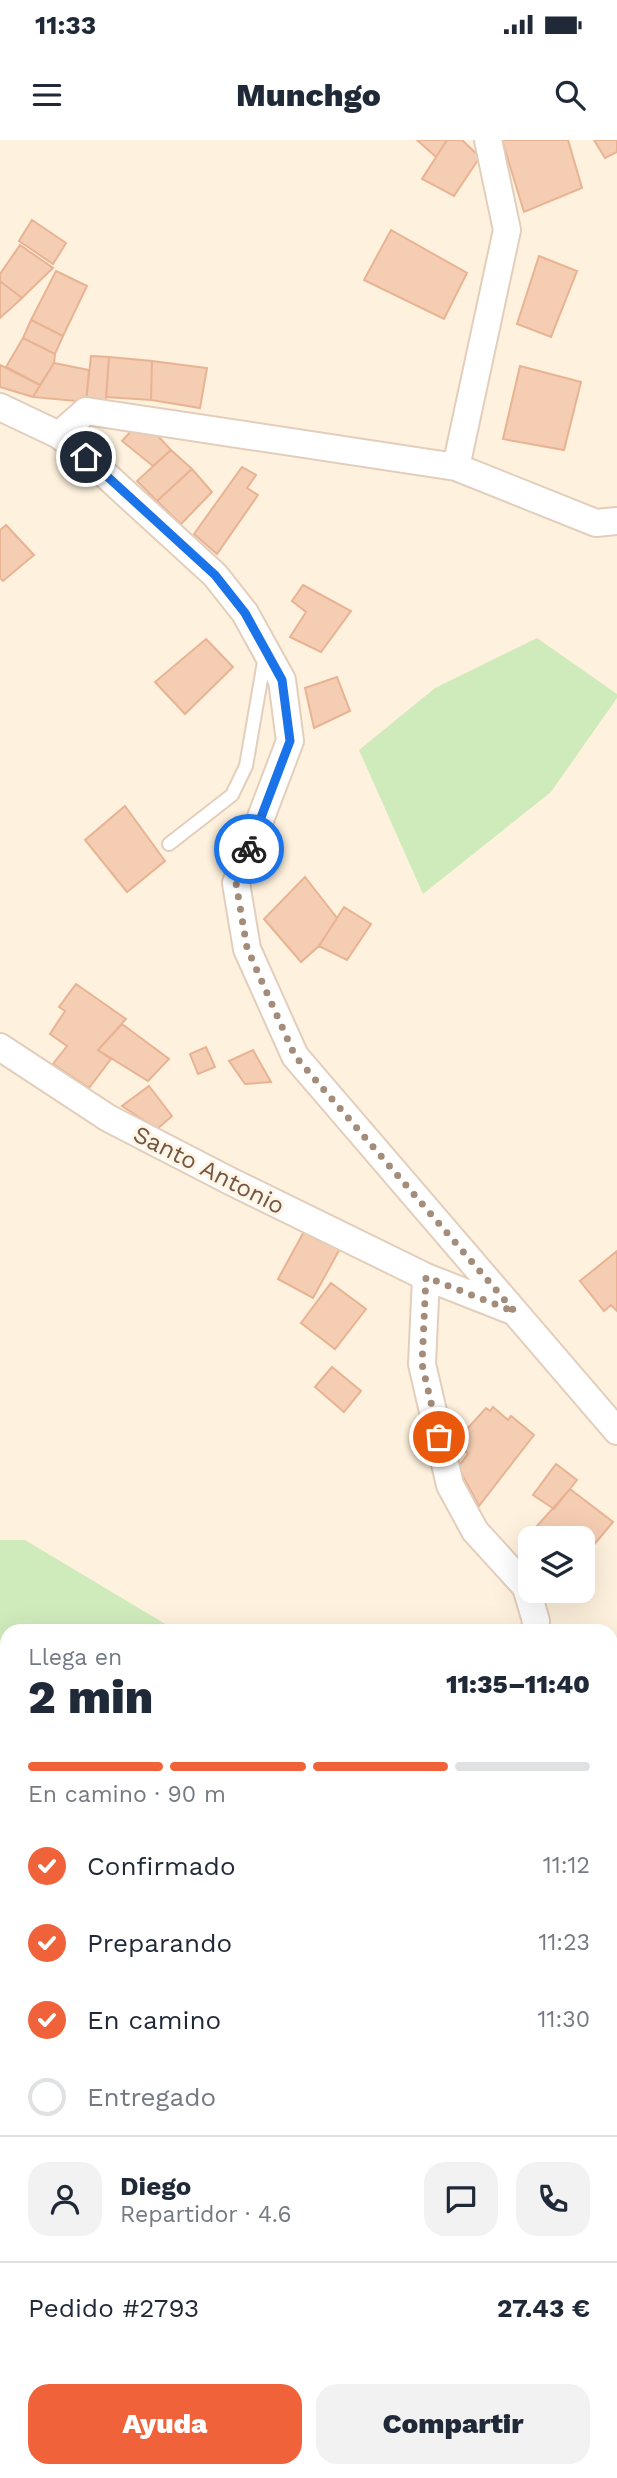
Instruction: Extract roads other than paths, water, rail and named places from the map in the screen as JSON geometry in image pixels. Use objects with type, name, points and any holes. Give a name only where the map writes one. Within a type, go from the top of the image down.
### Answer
[{"type":"street","points":[[456,467],[507,230],[488,140]]},
{"type":"street","points":[[0,407],[59,435],[215,575],[245,613],[282,680],[290,741],[236,883],[247,948],[295,1056],[617,1432]]},
{"type":"street","points":[[59,435],[86,411],[456,467],[596,523],[617,521]]},
{"type":"street","name":"Santo Antonio","points":[[0,1047],[108,1118],[230,1181],[426,1277],[515,1312]]},
{"type":"street","points":[[426,1277],[422,1364],[450,1485],[475,1531],[526,1587],[536,1624]]},
{"type":"lane","points":[[169,844],[232,795],[246,766],[266,652]]}]
